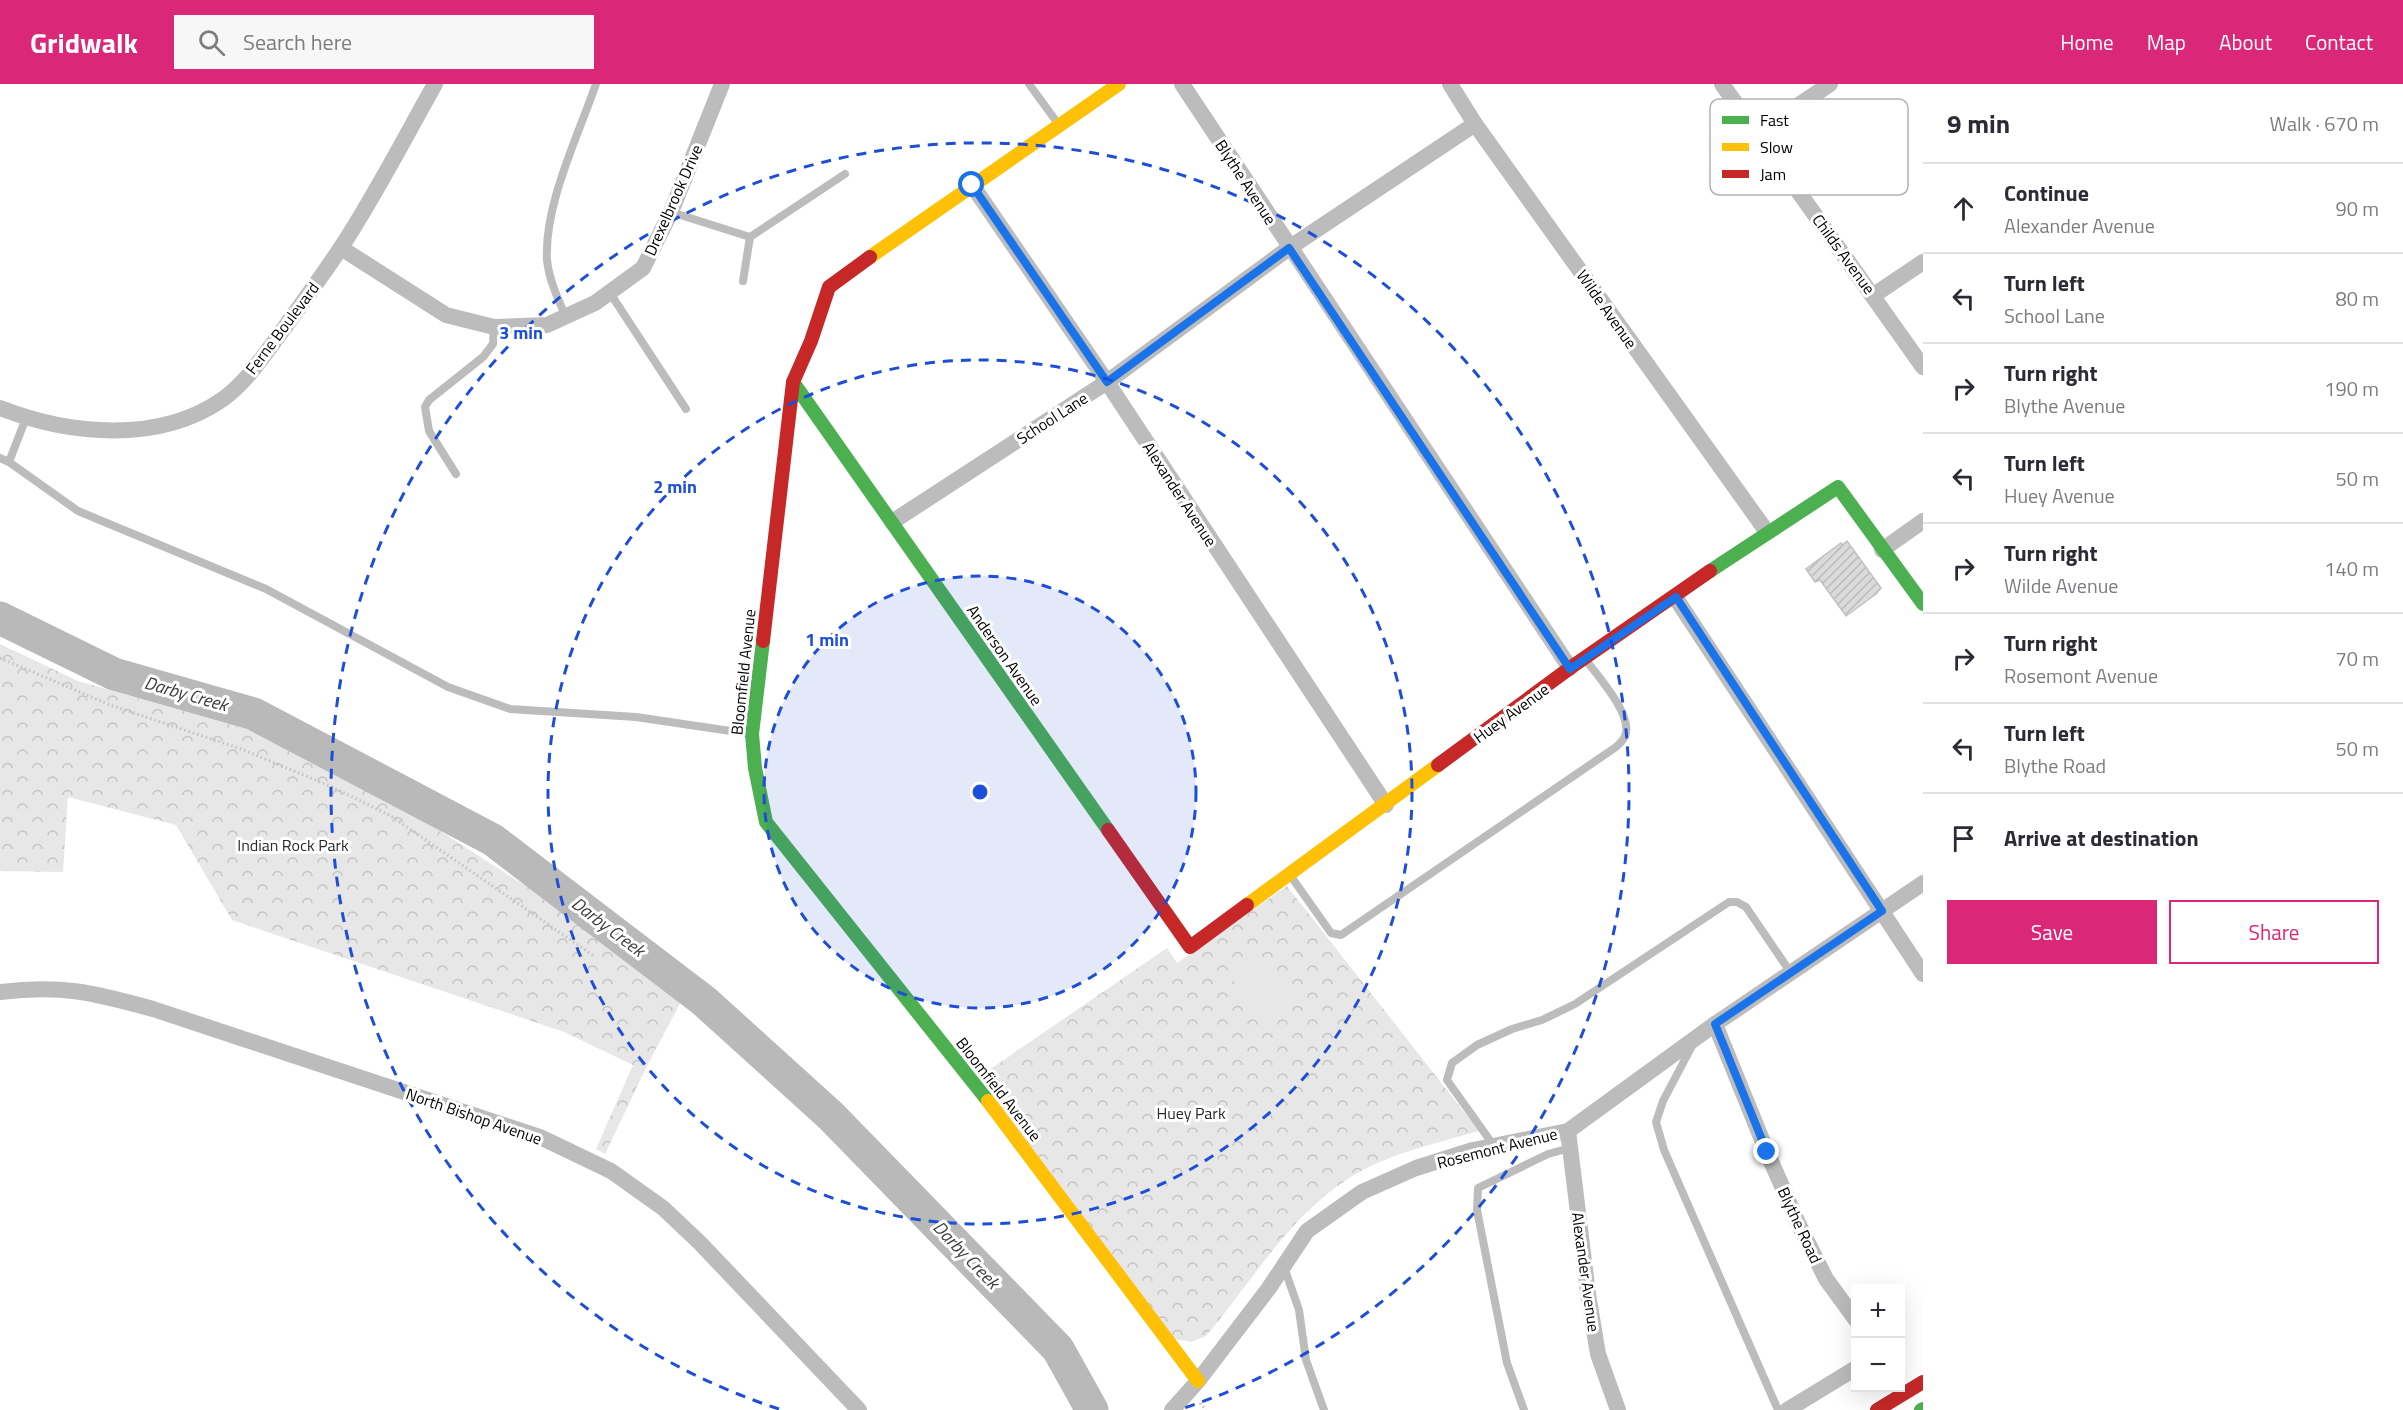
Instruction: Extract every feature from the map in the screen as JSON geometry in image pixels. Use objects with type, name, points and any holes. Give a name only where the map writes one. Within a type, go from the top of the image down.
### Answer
[{"type":"street","name":"Ferne Boulevard","points":[[0,408],[26,418],[73,428],[135,430],[188,418],[223,399],[254,370],[341,248],[435,84]]},
{"type":"street","name":"Drexelbrook Drive","points":[[341,248],[446,315],[494,327],[547,325],[595,303],[643,268],[671,212],[722,84]]},
{"type":"street","name":"Bloomfield Avenue","points":[[1119,84],[829,287],[811,341],[793,382],[752,734],[755,777],[766,822],[993,1107],[1198,1382]]},
{"type":"street","name":"Blythe Avenue","points":[[1182,84],[1570,669]]},
{"type":"street","name":"Wilde Avenue","points":[[1450,84],[1475,124],[1767,532]]},
{"type":"street","name":"Childs Avenue","points":[[1722,84],[1732,99]]},
{"type":"street","points":[[1808,99],[1830,84]]},
{"type":"street","name":"School Lane","points":[[892,522],[1107,382],[1289,248],[1475,124]]},
{"type":"street","name":"Alexander Avenue","points":[[972,185],[1107,382],[1386,805]]},
{"type":"street","name":"Childs Avenue","points":[[1801,195],[1923,367]]},
{"type":"street","points":[[1874,295],[1923,262]]},
{"type":"street","name":"Anderson Avenue","points":[[793,382],[1190,947]]},
{"type":"street","name":"Huey Avenue","points":[[1190,947],[1570,669],[1767,532],[1838,487],[1882,550]]},
{"type":"street","points":[[1923,521],[1882,550],[1923,604]]},
{"type":"street","points":[[1676,597],[1923,974]]},
{"type":"street","name":"Rosemont Avenue","points":[[1172,1410],[1198,1382],[1284,1267],[1307,1231],[1362,1192],[1416,1168],[1494,1146],[1568,1131],[1715,1024],[1923,883]]},
{"type":"street","name":"North Bishop Avenue","points":[[0,992],[59,988],[95,993],[153,1009],[540,1137],[611,1171],[663,1208],[693,1236],[859,1410]]},
{"type":"street","name":"Blythe Road","points":[[1715,1024],[1798,1223],[1826,1279],[1851,1313]]},
{"type":"street","name":"Alexander Avenue","points":[[1568,1131],[1588,1294],[1598,1354],[1618,1410]]},
{"type":"street","points":[[1787,1410],[1851,1371]]},
{"type":"street","points":[[1877,1410],[1923,1382]]},
{"type":"lane","points":[[566,316],[556,295],[547,262],[548,230],[563,174],[596,84]]},
{"type":"lane","points":[[1029,84],[1059,125]]},
{"type":"lane","points":[[742,281],[750,237],[845,174]]},
{"type":"lane","points":[[671,212],[750,237]]},
{"type":"lane","points":[[609,292],[686,409]]},
{"type":"lane","points":[[456,474],[429,430],[424,407],[429,400],[483,357],[493,344],[494,327]]},
{"type":"lane","points":[[9,462],[26,418]]},
{"type":"lane","points":[[0,458],[78,511],[266,589],[448,687],[510,709],[636,717],[752,734]]},
{"type":"lane","points":[[1290,875],[1331,933],[1341,935],[1616,747],[1625,736],[1623,712],[1585,659]]},
{"type":"lane","points":[[1494,1146],[1447,1080],[1452,1062],[1477,1045],[1512,1029],[1542,1020],[1575,1004],[1729,902],[1737,902],[1746,907],[1791,973]]},
{"type":"lane","points":[[1696,1038],[1663,1101],[1656,1122],[1664,1150],[1778,1410]]},
{"type":"lane","points":[[1524,1410],[1507,1364],[1477,1210],[1478,1188],[1548,1154],[1570,1148]]},
{"type":"lane","points":[[1284,1267],[1299,1310],[1306,1360],[1324,1410]]},
{"type":"path","points":[[0,658],[110,705],[241,749],[330,786],[391,816],[594,956]]},
{"type":"green space","name":"Indian Rock Park","points":[[0,644],[78,681],[310,747],[687,990],[605,1154],[596,1149],[633,1065],[564,1032],[232,920],[176,825],[68,797],[63,872],[0,871]]},
{"type":"green space","name":"Huey Park","points":[[1287,886],[1479,1131],[1376,1163],[1346,1180],[1306,1213],[1288,1233],[1206,1336],[1191,1342],[1169,1338],[976,1079],[1167,948],[1177,963]]},
{"type":"green space","points":[[1259,952],[1295,1004],[1265,1025],[1228,973]]},
{"type":"building","points":[[1847,541],[1881,588],[1846,616],[1820,580],[1815,582],[1806,569]]},
{"type":"waterway","name":"Darby Creek","points":[[0,618],[114,674],[254,714],[493,840],[704,1001],[831,1116],[1058,1349],[1092,1410]]},
{"type":"traffic: fast","points":[[793,382],[1108,830]]},
{"type":"traffic: fast","points":[[1710,571],[1838,487],[1923,604]]},
{"type":"traffic: fast","points":[[763,641],[752,734],[755,768],[766,822],[988,1101]]},
{"type":"traffic: slow","points":[[870,257],[1119,84]]},
{"type":"traffic: slow","points":[[1247,905],[1438,765]]},
{"type":"traffic: slow","points":[[988,1101],[1198,1381]]},
{"type":"traffic: jam","points":[[763,641],[793,382],[811,341],[829,287],[870,257]]},
{"type":"traffic: jam","points":[[1438,765],[1570,668],[1710,571]]},
{"type":"traffic: jam","points":[[1108,830],[1190,947],[1247,905]]},
{"type":"traffic: jam","points":[[1877,1410],[1923,1382]]},
{"type":"route","points":[[972,185],[1107,382],[1289,248],[1570,669],[1676,597],[1882,911],[1715,1024],[1767,1152]]}]
